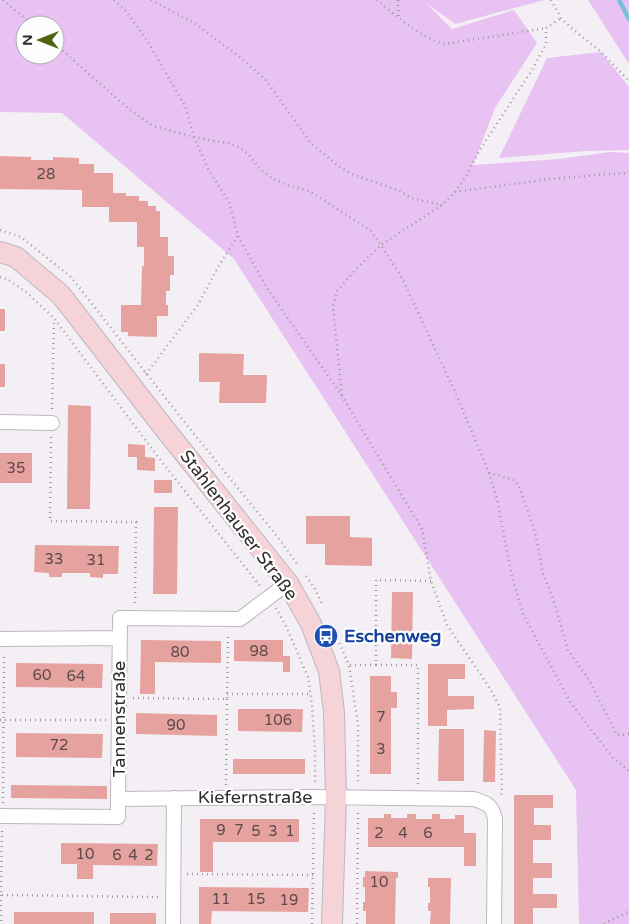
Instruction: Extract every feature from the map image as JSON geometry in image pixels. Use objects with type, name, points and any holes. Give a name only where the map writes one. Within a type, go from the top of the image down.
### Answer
[{"type":"street","name":"Stahlenhauser Straße","points":[[0,252],[16,257],[61,294],[132,387],[288,583],[311,624],[329,671],[334,712],[336,798],[332,924]]},
{"type":"street","points":[[0,422],[52,423]]},
{"type":"street","points":[[135,618],[240,619],[288,583]]},
{"type":"street","name":"Tannenstraße","points":[[118,799],[120,618],[135,618]]},
{"type":"street","name":"Tannenstraße","points":[[2,639],[120,638]]},
{"type":"street","name":"Kiefernstraße","points":[[118,799],[226,797],[336,798]]},
{"type":"street","name":"Kiefernstraße","points":[[174,798],[174,924]]},
{"type":"street","points":[[336,798],[474,799],[485,803],[493,810],[495,819],[494,924]]},
{"type":"street","points":[[1,816],[118,817],[118,799]]},
{"type":"path","points":[[3,0],[21,15]]},
{"type":"path","points":[[114,0],[126,11],[148,42],[185,106],[194,137],[208,169],[229,202],[238,236],[267,288],[342,396],[422,529],[431,581],[447,625],[489,687],[500,707],[502,793],[493,810]]},
{"type":"path","points":[[151,0],[194,23],[237,55],[265,79],[310,142],[338,166],[352,174],[400,191],[410,198],[442,205]]},
{"type":"path","points":[[377,0],[399,19],[434,42],[445,44],[546,28],[561,18]]},
{"type":"path","points":[[398,0],[399,19]]},
{"type":"path","points":[[551,0],[561,18],[601,52],[629,81]]},
{"type":"path","points":[[342,396],[333,306],[337,291],[381,245],[442,205],[455,192],[546,44],[546,28]]},
{"type":"path","points":[[65,53],[110,93],[153,126],[240,147],[260,169],[273,179],[316,194],[371,231],[402,278],[456,394],[489,473],[497,499],[512,577],[523,614],[570,702],[612,758],[629,771]]},
{"type":"path","points":[[455,192],[550,179],[629,173]]},
{"type":"path","points":[[132,387],[148,373],[198,305],[218,267],[238,236]]},
{"type":"path","points":[[0,276],[26,292],[54,318],[158,457],[269,597],[285,624],[308,677],[310,694],[315,752],[312,924]]},
{"type":"path","points":[[54,318],[50,521],[136,522],[135,618]]},
{"type":"path","points":[[489,473],[515,480],[520,489],[535,532],[543,574],[552,595],[568,650],[589,680],[617,735],[629,734]]},
{"type":"path","points":[[376,665],[376,580],[431,581]]},
{"type":"path","points":[[226,797],[228,619]]},
{"type":"path","points":[[1,924],[2,639]]},
{"type":"path","points":[[349,666],[418,666],[418,798]]},
{"type":"path","points":[[227,694],[310,694]]},
{"type":"path","points":[[119,697],[226,699]]},
{"type":"path","points":[[2,720],[119,720]]},
{"type":"path","points":[[174,874],[313,875]]},
{"type":"path","points":[[1,895],[174,897]]},
{"type":"path","points":[[604,924],[629,911]]},
{"type":"shaded area","points":[[0,0],[545,0],[455,24],[426,3],[452,29],[514,10],[537,43],[495,108],[473,165],[559,159],[610,152],[629,153],[629,924],[579,924],[576,790],[234,259],[62,113],[0,112]]},
{"type":"shaded area","points":[[588,0],[629,0],[629,64]]},
{"type":"shaded area","points":[[601,52],[629,87],[629,150],[586,151],[499,158],[547,58]]},
{"type":"building","points":[[0,156],[31,157],[31,160],[53,160],[53,157],[79,158],[79,164],[94,164],[94,173],[113,173],[113,193],[139,196],[139,201],[148,201],[148,206],[156,206],[156,211],[160,211],[160,237],[168,237],[168,256],[174,256],[174,275],[170,275],[170,291],[166,291],[168,316],[157,316],[157,337],[128,336],[128,332],[121,332],[121,305],[141,305],[144,247],[137,247],[137,222],[109,222],[109,207],[82,207],[82,190],[0,189]]},
{"type":"building","points":[[0,309],[5,309],[5,331],[0,331]]},
{"type":"building","points":[[199,353],[244,354],[243,375],[267,375],[266,403],[219,403],[220,382],[199,382]]},
{"type":"building","points":[[0,364],[5,364],[5,387],[0,387]]},
{"type":"building","points":[[68,405],[91,406],[90,509],[67,509]]},
{"type":"building","points":[[128,444],[145,445],[145,457],[155,458],[155,471],[137,470],[137,457],[128,457]]},
{"type":"building","points":[[0,453],[32,453],[32,483],[0,483]]},
{"type":"building","points":[[154,480],[172,480],[172,493],[154,493]]},
{"type":"building","points":[[154,507],[178,507],[177,594],[153,594]]},
{"type":"building","points":[[306,516],[350,516],[350,537],[372,538],[372,566],[325,565],[325,544],[306,544]]},
{"type":"building","points":[[35,545],[119,546],[118,574],[103,574],[103,578],[90,577],[90,573],[62,573],[62,577],[49,577],[49,573],[34,572]]},
{"type":"building","points":[[392,592],[413,592],[412,659],[391,658]]},
{"type":"building","points":[[141,640],[221,641],[221,663],[155,662],[155,694],[140,694]]},
{"type":"building","points":[[234,640],[283,640],[283,656],[290,656],[290,672],[283,672],[283,662],[234,661]]},
{"type":"building","points":[[16,663],[103,664],[102,688],[16,687]]},
{"type":"building","points":[[428,664],[465,664],[465,679],[448,679],[448,696],[474,696],[474,709],[447,710],[447,726],[428,726]]},
{"type":"building","points":[[370,676],[391,676],[391,692],[397,692],[397,708],[391,708],[391,774],[370,774]]},
{"type":"building","points":[[238,709],[303,709],[302,732],[238,731]]},
{"type":"building","points":[[136,713],[217,715],[217,736],[136,734]]},
{"type":"building","points":[[439,729],[464,729],[464,781],[438,781]]},
{"type":"building","points":[[484,730],[496,731],[495,782],[483,782]]},
{"type":"building","points":[[16,733],[103,734],[102,758],[16,757]]},
{"type":"building","points":[[233,759],[305,759],[305,774],[233,774]]},
{"type":"building","points":[[11,785],[107,786],[107,799],[11,798]]},
{"type":"building","points":[[514,795],[553,795],[553,808],[534,808],[534,825],[551,825],[551,840],[533,840],[533,863],[552,863],[552,878],[533,878],[533,894],[557,894],[557,908],[533,908],[533,924],[514,924]]},
{"type":"building","points":[[384,814],[391,814],[391,818],[407,818],[407,814],[416,814],[416,819],[432,819],[432,814],[440,814],[440,819],[455,819],[455,815],[464,815],[464,833],[476,833],[476,866],[464,866],[464,847],[368,847],[368,818],[384,818]]},
{"type":"building","points":[[200,819],[299,819],[299,842],[213,842],[213,872],[200,872]]},
{"type":"building","points":[[61,843],[158,844],[157,866],[93,865],[93,879],[77,879],[77,864],[61,864]]},
{"type":"building","points":[[365,871],[398,872],[398,878],[396,878],[395,924],[366,924],[366,911],[363,911],[365,887],[363,887],[363,877],[365,877]]},
{"type":"building","points":[[428,878],[451,878],[450,924],[430,924],[431,911],[428,911],[428,903],[430,903],[430,887],[428,887]]},
{"type":"building","points":[[199,887],[309,888],[308,912],[212,911],[211,924],[199,924]]},
{"type":"building","points":[[14,912],[94,912],[94,924],[14,924]]},
{"type":"building","points":[[110,913],[156,913],[156,924],[110,924]]},
{"type":"waterway","points":[[619,0],[629,19]]},
{"type":"place","name":"Eschenweg","points":[[326,636]]}]
